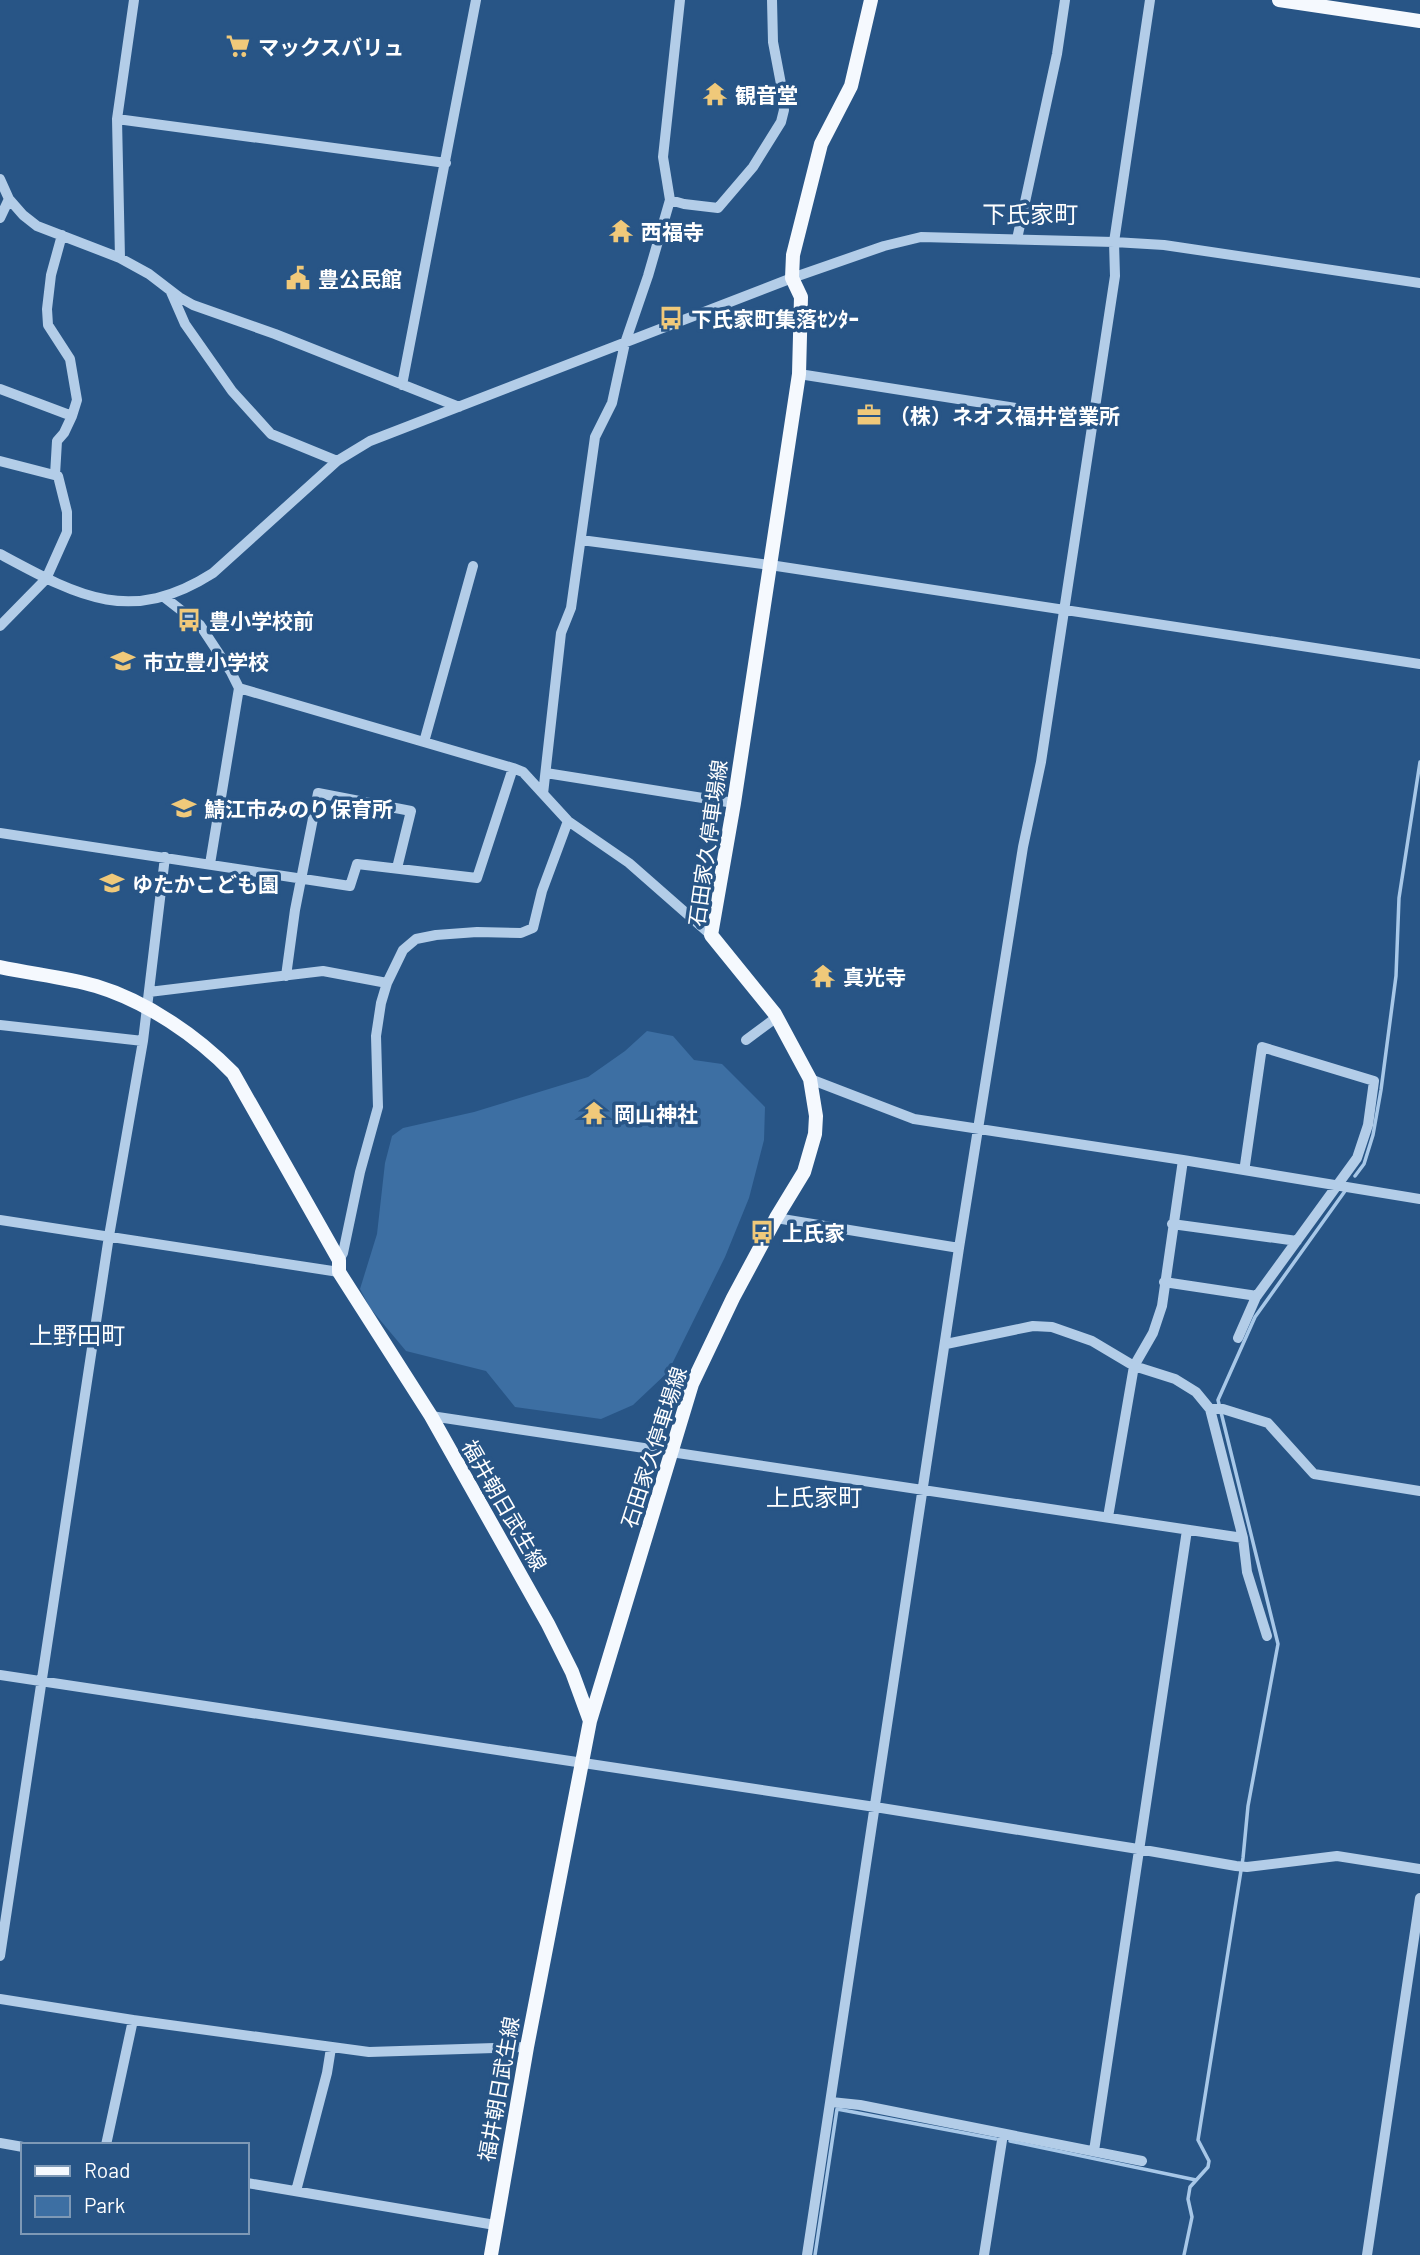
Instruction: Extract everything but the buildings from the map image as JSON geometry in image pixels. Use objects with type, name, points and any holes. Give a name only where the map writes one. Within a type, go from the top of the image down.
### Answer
[{"type":"main road","name":"石田家久停車場線","points":[[590,1721],[692,1384],[733,1298],[804,1172],[816,1134],[810,1079],[777,1017],[711,935],[734,803],[799,374],[801,297],[792,278],[793,256],[821,144],[851,86],[871,0]]},
{"type":"main road","points":[[1279,0],[1420,21]]},
{"type":"main road","name":"福井朝日武生線","points":[[0,967],[97,986],[181,1028],[215,1054],[233,1073],[339,1266],[431,1416],[548,1623],[572,1672],[590,1721],[527,2047],[491,2255]]},
{"type":"street","points":[[120,258],[117,119],[134,0]]},
{"type":"street","points":[[402,385],[476,0]]},
{"type":"street","points":[[543,794],[561,633],[571,608],[595,437],[612,403],[625,343],[670,200],[663,157],[680,0]]},
{"type":"street","points":[[670,200],[718,208],[753,167],[781,122],[784,110],[773,42],[772,0]]},
{"type":"street","points":[[1017,239],[1057,54],[1065,0]]},
{"type":"street","points":[[807,2255],[959,1248],[1023,847],[1041,762],[1115,276],[1114,242],[1150,0]]},
{"type":"street","points":[[117,119],[446,163]]},
{"type":"street","points":[[0,179],[9,199],[37,226],[120,258],[149,274],[193,305],[459,407]]},
{"type":"street","points":[[0,218],[9,199]]},
{"type":"street","points":[[55,475],[57,441],[64,433],[78,400],[70,359],[48,325],[51,275],[62,235]]},
{"type":"street","points":[[0,554],[84,596],[107,601],[164,597],[191,587],[213,573],[337,461],[370,441],[792,278],[884,246],[921,237],[1164,245],[1420,283]]},
{"type":"street","points":[[170,290],[185,324],[232,391],[271,434],[337,461]]},
{"type":"street","points":[[799,374],[1092,420]]},
{"type":"street","points":[[0,389],[72,416]]},
{"type":"street","points":[[0,461],[58,476],[67,512],[67,532],[46,579],[0,626]]},
{"type":"street","points":[[581,540],[770,565],[1420,664]]},
{"type":"street","points":[[424,742],[473,566]]},
{"type":"street","points":[[164,597],[200,625],[239,688],[210,864]]},
{"type":"street","points":[[239,688],[523,772],[568,821],[629,863],[711,935]]},
{"type":"street","points":[[0,833],[350,886],[357,864],[477,878],[513,768]]},
{"type":"street","points":[[546,773],[734,803]]},
{"type":"street","points":[[286,976],[301,878],[318,793],[411,811],[397,869]]},
{"type":"street","points":[[0,1220],[339,1266],[378,1107],[376,1036],[387,983],[403,950],[416,939],[436,935],[521,933],[533,928],[542,891],[568,821]]},
{"type":"street","points":[[0,1956],[109,1236],[143,1041],[165,857]]},
{"type":"street","points":[[149,992],[323,971],[387,983]]},
{"type":"street","points":[[746,1040],[777,1017]]},
{"type":"street","points":[[0,1025],[143,1041]]},
{"type":"street","points":[[1238,1338],[1257,1296],[1357,1158],[1368,1125],[1374,1081],[1262,1047],[1245,1165]]},
{"type":"street","points":[[810,1079],[914,1119],[1420,1199]]},
{"type":"street","points":[[1108,1517],[1134,1366],[1153,1333],[1162,1306],[1183,1160]]},
{"type":"street","points":[[776,1218],[959,1248]]},
{"type":"street","points":[[1172,1224],[1297,1241]]},
{"type":"street","points":[[1164,1282],[1257,1296]]},
{"type":"street","points":[[946,1344],[1032,1326],[1052,1327],[1092,1342],[1134,1366],[1175,1379],[1216,1409],[1268,1423],[1314,1474],[1420,1491]]},
{"type":"street","points":[[1216,1409],[1243,1538],[1247,1572],[1268,1636]]},
{"type":"street","points":[[431,1416],[1243,1538]]},
{"type":"street","points":[[1094,2151],[1187,1530]]},
{"type":"street","points":[[0,1675],[584,1762],[1241,1867],[1337,1856],[1420,1869]]},
{"type":"street","points":[[1367,2255],[1420,1898]]},
{"type":"street","points":[[0,1999],[369,2052],[527,2047]]},
{"type":"street","points":[[106,2143],[133,2020]]},
{"type":"street","points":[[296,2190],[331,2048]]},
{"type":"street","points":[[831,2102],[860,2105],[1142,2161]]},
{"type":"street","points":[[984,2255],[1003,2134]]},
{"type":"street","points":[[0,2143],[21,2147]]},
{"type":"street","points":[[248,2183],[495,2225]]},
{"type":"green space","points":[[647,1031],[673,1036],[694,1060],[722,1064],[765,1107],[764,1140],[749,1198],[725,1257],[668,1372],[633,1405],[601,1419],[515,1407],[486,1371],[406,1351],[370,1308],[360,1289],[377,1234],[385,1163],[392,1136],[403,1128],[474,1112],[588,1077],[625,1051]]},
{"type":"waterway","points":[[1355,1176],[1364,1164],[1373,1135],[1381,1090],[1396,976],[1399,898],[1420,762]]},
{"type":"waterway","points":[[1184,2255],[1192,2217],[1188,2199],[1190,2187],[1208,2167],[1209,2161],[1198,2140],[1243,1858],[1248,1806],[1278,1644],[1218,1400],[1255,1317],[1345,1191]]},
{"type":"waterway","points":[[815,2255],[837,2109],[996,2139]]},
{"type":"waterway","points":[[1010,2141],[1196,2180]]},
{"type":"place","name":"マックスバリュ","points":[[238,46]]},
{"type":"place","name":"観音堂","points":[[715,94]]},
{"type":"place","name":"西福寺","points":[[621,231]]},
{"type":"place","name":"豊公民館","points":[[298,278]]},
{"type":"place","name":"下氏家町集落ｾﾝﾀｰ","points":[[671,318]]},
{"type":"place","name":"（株）ネオス福井営業所","points":[[869,415]]},
{"type":"place","name":"豊小学校前","points":[[189,620]]},
{"type":"place","name":"市立豊小学校","points":[[123,661]]},
{"type":"place","name":"鯖江市みのり保育所","points":[[184,808]]},
{"type":"place","name":"ゆたかこども園","points":[[112,883]]},
{"type":"place","name":"真光寺","points":[[823,976]]},
{"type":"place","name":"岡山神社","points":[[594,1113]]},
{"type":"place","name":"上氏家","points":[[762,1232]]},
{"type":"district","name":"下氏家町","points":[[1030,213]]},
{"type":"district","name":"上野田町","points":[[77,1334]]},
{"type":"district","name":"上氏家町","points":[[814,1496]]}]
